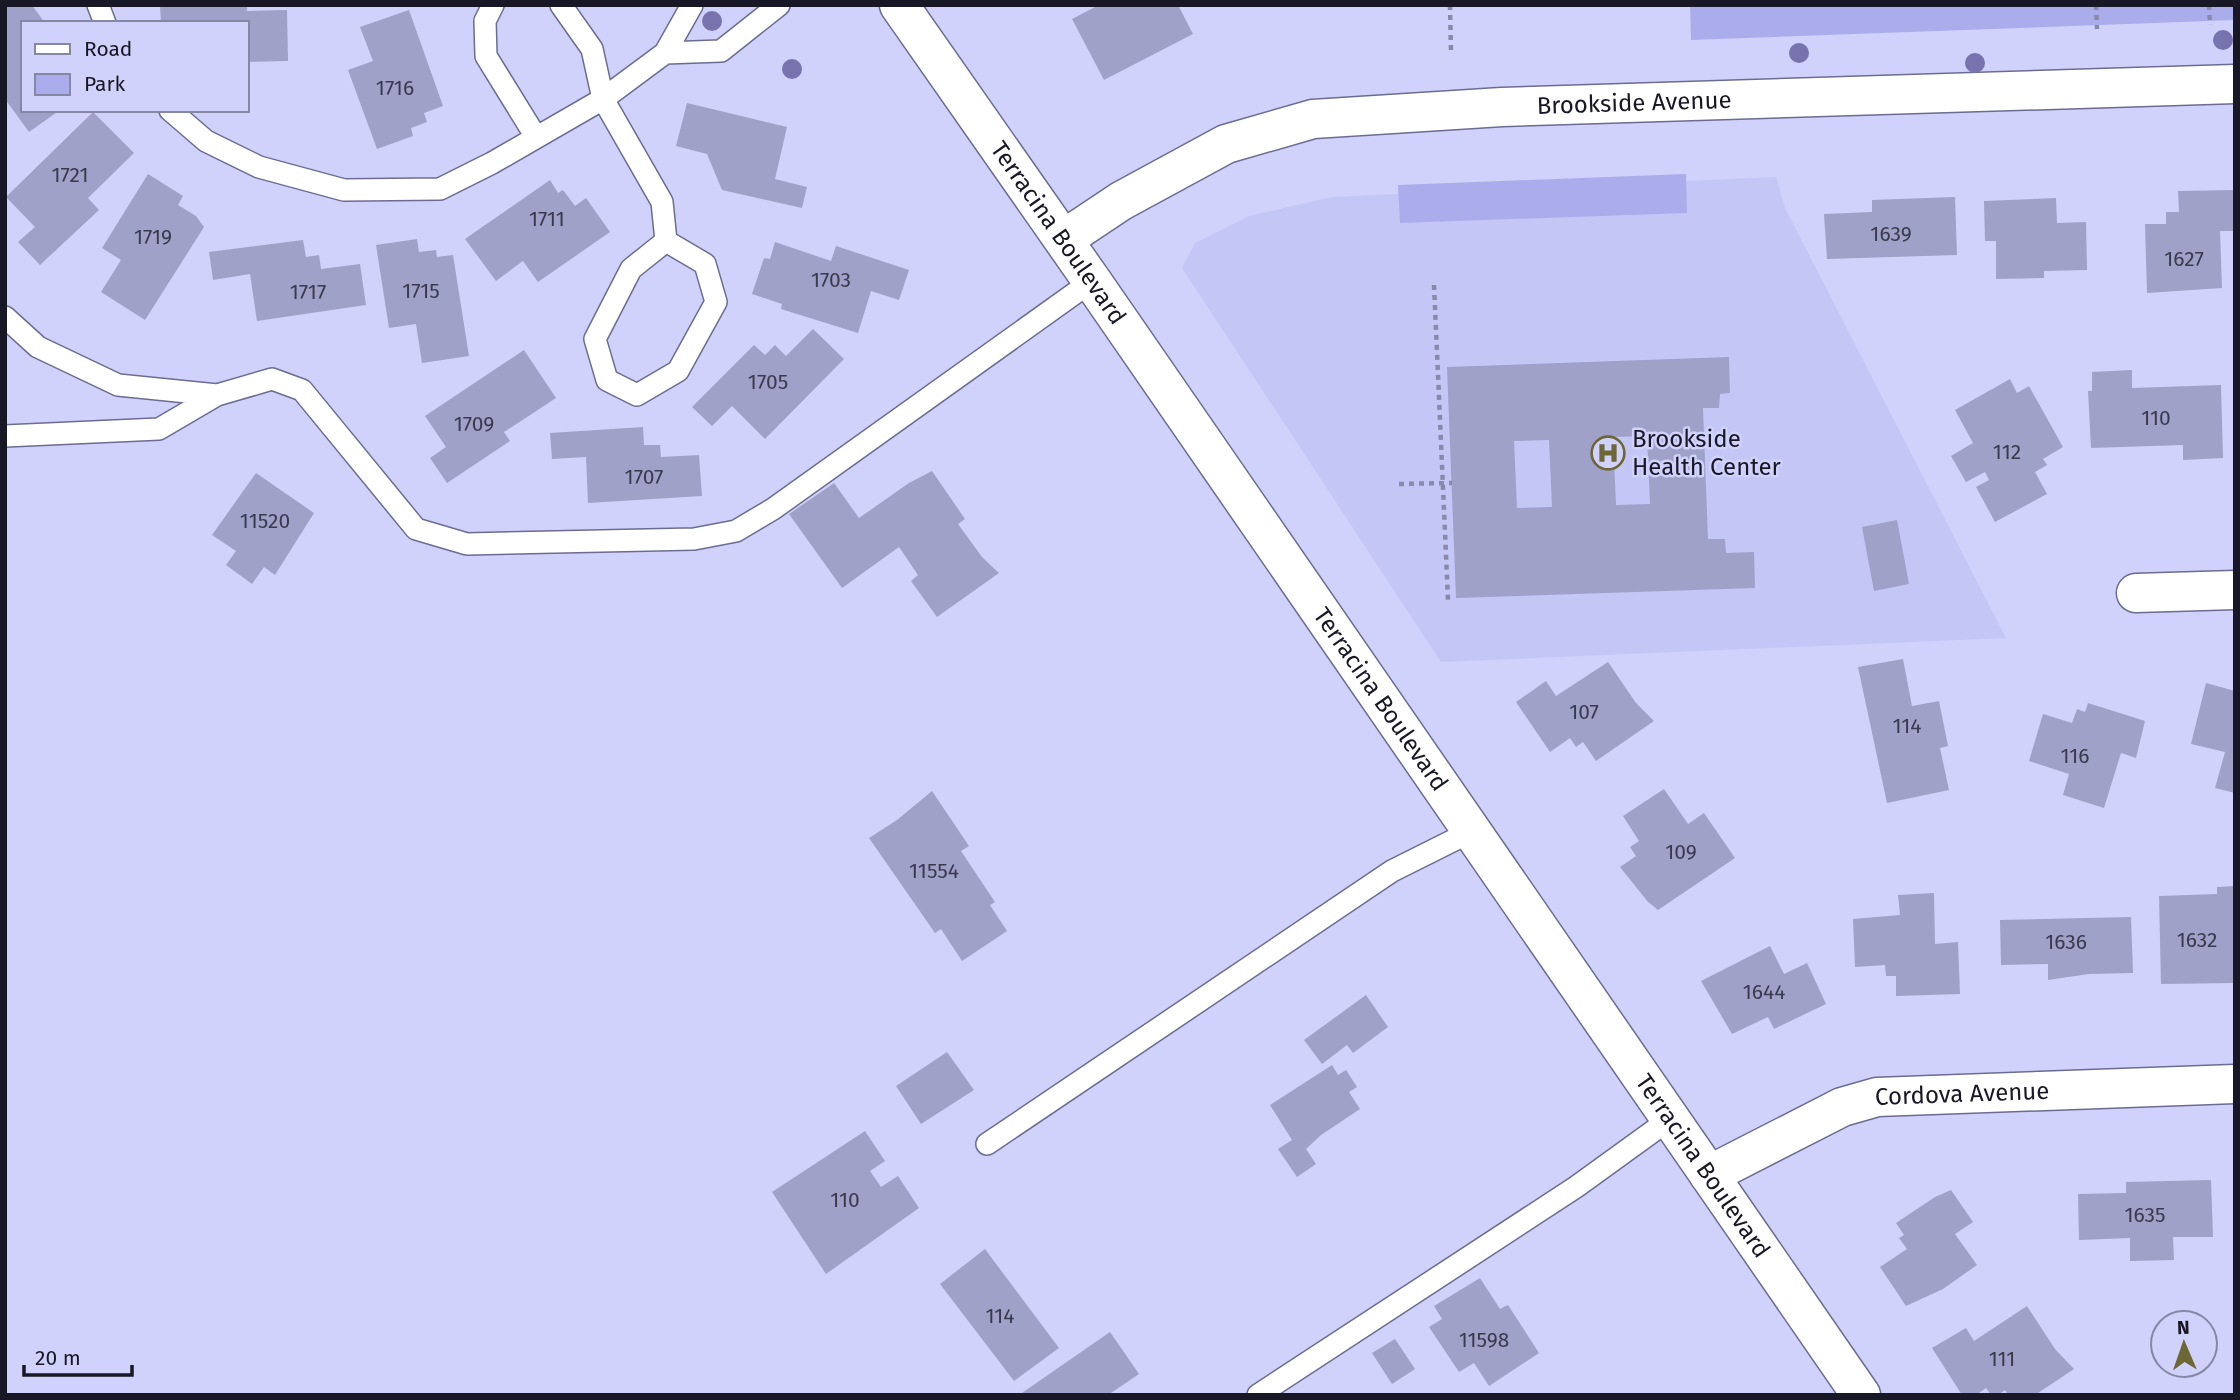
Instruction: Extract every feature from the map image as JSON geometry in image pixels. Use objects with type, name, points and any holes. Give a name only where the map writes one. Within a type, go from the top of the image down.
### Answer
[{"type":"street","name":"Terracina Boulevard","points":[[899,5],[1064,239],[1861,1395]]},
{"type":"street","name":"Brookside Avenue","points":[[1064,239],[1121,201],[1226,144],[1313,119],[1516,106],[2235,84]]},
{"type":"street","points":[[2136,593],[2235,590]]},
{"type":"street","name":"Cordova Avenue","points":[[1709,1175],[1842,1107],[1877,1097],[2235,1084]]},
{"type":"lane","points":[[493,5],[485,21],[486,56],[536,138]]},
{"type":"lane","points":[[561,5],[592,49],[603,99],[662,202],[666,241]]},
{"type":"lane","points":[[172,112],[206,141],[259,167],[344,190],[440,189],[603,99],[665,53],[692,5]]},
{"type":"lane","points":[[665,53],[721,51],[779,5]]},
{"type":"lane","points":[[666,241],[705,264],[716,302],[678,371],[637,395],[607,380],[595,340],[631,269],[666,241]]},
{"type":"lane","points":[[5,436],[159,429],[217,395],[272,379],[302,390],[416,529],[467,544],[694,539],[736,531],[773,509],[1093,281]]},
{"type":"lane","points":[[5,317],[38,347],[118,385],[217,395]]},
{"type":"lane","points":[[987,1144],[1392,871],[1472,831]]},
{"type":"lane","points":[[1258,1395],[1576,1186],[1670,1119]]},
{"type":"path","points":[[1450,5],[1451,52]]},
{"type":"path","points":[[2096,5],[2097,29]]},
{"type":"path","points":[[2210,5],[2210,25]]},
{"type":"path","points":[[1434,285],[1448,600]]},
{"type":"path","points":[[1399,484],[1452,483]]},
{"type":"shaded area","name":"Brookside Health Center","points":[[1776,177],[1785,208],[2006,638],[1441,662],[1182,268],[1195,243],[1249,216],[1332,197]]},
{"type":"green space","points":[[1690,5],[2235,5],[2235,20],[1691,40]]},
{"type":"green space","points":[[1686,174],[1687,213],[1400,223],[1398,185]]},
{"type":"building","points":[[5,5],[32,5],[44,21],[21,21],[21,112],[57,112],[29,132],[5,99]]},
{"type":"building","points":[[160,5],[247,5],[247,11],[287,10],[288,61],[248,62],[248,21],[161,21]]},
{"type":"building","points":[[1099,5],[1178,5],[1193,34],[1104,80],[1072,19]]},
{"type":"building","points":[[409,10],[443,106],[424,113],[427,122],[411,128],[413,136],[377,149],[348,70],[373,61],[360,27]]},
{"type":"building","points":[[687,103],[787,127],[775,179],[807,187],[802,208],[722,190],[707,154],[676,146]]},
{"type":"building","points":[[93,112],[134,153],[88,198],[99,210],[40,265],[18,242],[35,227],[6,197]]},
{"type":"building","points":[[148,174],[183,196],[178,205],[196,216],[204,227],[145,320],[101,292],[121,260],[102,248]]},
{"type":"building","points":[[550,180],[558,193],[563,190],[575,206],[586,198],[610,232],[538,282],[523,261],[496,281],[465,239]]},
{"type":"building","points":[[2235,190],[2235,231],[2220,231],[2222,288],[2147,293],[2145,224],[2166,224],[2166,212],[2179,212],[2178,191]]},
{"type":"building","points":[[1955,197],[1957,255],[1827,259],[1824,214],[1872,212],[1872,200]]},
{"type":"building","points":[[2056,198],[2057,223],[2086,222],[2087,270],[2044,271],[2044,278],[1996,279],[1996,241],[1985,241],[1984,201]]},
{"type":"building","points":[[417,239],[419,252],[436,250],[437,257],[453,255],[469,356],[422,363],[416,324],[389,328],[376,245]]},
{"type":"building","points":[[303,240],[306,257],[319,255],[321,269],[360,264],[366,305],[257,321],[250,274],[213,280],[209,252]]},
{"type":"building","points":[[775,242],[831,261],[836,246],[909,270],[899,300],[871,291],[858,333],[781,309],[782,304],[752,294],[764,258],[770,259]]},
{"type":"building","points":[[813,329],[844,359],[765,439],[732,406],[712,426],[692,407],[754,345],[765,355],[775,345],[786,356]]},
{"type":"building","points":[[524,350],[556,398],[504,432],[510,441],[447,483],[430,458],[446,447],[425,416]]},
{"type":"building","points":[[1729,357],[1730,393],[1720,394],[1719,408],[1703,408],[1708,539],[1725,539],[1726,553],[1754,552],[1755,588],[1456,598],[1447,367]],"holes":[[[1647,436],[1650,504],[1616,505],[1613,437]],[[1549,440],[1552,507],[1517,508],[1514,441]]]},
{"type":"building","points":[[2132,370],[2132,388],[2221,385],[2223,458],[2183,460],[2183,445],[2091,448],[2088,391],[2092,391],[2092,372]]},
{"type":"building","points":[[2010,379],[2017,393],[2029,386],[2063,447],[2043,459],[2047,465],[2035,472],[2047,494],[1995,522],[1976,487],[1989,480],[1985,472],[1966,482],[1951,456],[1973,443],[1955,410]]},
{"type":"building","points":[[643,427],[644,445],[660,445],[661,457],[699,455],[702,496],[588,503],[586,457],[552,459],[550,433]]},
{"type":"building","points":[[932,471],[965,519],[958,524],[982,557],[999,573],[937,617],[911,581],[918,575],[899,547],[842,588],[789,514],[834,483],[859,518],[909,483]]},
{"type":"building","points":[[256,473],[314,513],[275,575],[264,567],[252,584],[226,565],[236,551],[212,535]]},
{"type":"building","points":[[1897,520],[1909,584],[1874,591],[1862,527]]},
{"type":"building","points":[[1903,659],[1912,706],[1939,701],[1948,746],[1940,748],[1949,790],[1887,803],[1858,667]]},
{"type":"building","points":[[1608,662],[1636,703],[1654,721],[1596,761],[1583,742],[1576,747],[1570,738],[1550,752],[1516,702],[1546,681],[1556,696]]},
{"type":"building","points":[[2206,683],[2235,691],[2235,793],[2215,788],[2225,752],[2191,744]]},
{"type":"building","points":[[2088,703],[2145,721],[2136,758],[2121,753],[2104,808],[2063,795],[2069,774],[2029,761],[2043,714],[2072,723],[2077,709],[2085,712]]},
{"type":"building","points":[[1664,789],[1688,824],[1704,813],[1735,858],[1658,910],[1648,902],[1620,867],[1636,856],[1630,847],[1639,841],[1623,816]]},
{"type":"building","points":[[932,791],[969,846],[961,851],[995,902],[990,905],[1007,931],[962,961],[941,929],[935,933],[869,838],[897,820]]},
{"type":"building","points":[[2235,886],[2235,983],[2161,984],[2159,896],[2217,894],[2217,887]]},
{"type":"building","points":[[1934,893],[1935,944],[1958,942],[1960,994],[1896,996],[1896,976],[1886,976],[1885,965],[1855,967],[1853,919],[1900,915],[1898,895]]},
{"type":"building","points":[[2131,917],[2133,973],[2089,974],[2048,980],[2048,964],[2001,965],[2000,920]]},
{"type":"building","points":[[1770,946],[1784,974],[1807,963],[1826,1004],[1774,1029],[1768,1017],[1732,1034],[1701,981]]},
{"type":"building","points":[[1366,995],[1388,1027],[1353,1053],[1347,1045],[1322,1064],[1304,1040]]},
{"type":"building","points":[[947,1052],[974,1090],[921,1124],[896,1086]]},
{"type":"building","points":[[1332,1065],[1338,1075],[1346,1070],[1357,1087],[1349,1092],[1360,1109],[1321,1135],[1306,1149],[1316,1164],[1297,1177],[1278,1149],[1292,1140],[1270,1105]]},
{"type":"building","points":[[865,1131],[885,1161],[870,1171],[881,1187],[898,1176],[919,1208],[826,1274],[772,1192]]},
{"type":"building","points":[[2211,1180],[2213,1237],[2173,1237],[2174,1260],[2130,1261],[2130,1238],[2079,1240],[2078,1194],[2126,1193],[2126,1182]]},
{"type":"building","points":[[1951,1190],[1973,1222],[1955,1234],[1977,1265],[1943,1289],[1906,1306],[1880,1267],[1907,1249],[1899,1238],[1904,1235],[1896,1223],[1935,1197]]},
{"type":"building","points":[[985,1249],[1059,1348],[1014,1381],[940,1284]]},
{"type":"building","points":[[1480,1278],[1500,1309],[1508,1305],[1539,1353],[1489,1386],[1474,1363],[1459,1372],[1429,1327],[1442,1319],[1434,1306]]},
{"type":"building","points":[[2027,1306],[2055,1349],[2074,1369],[2035,1395],[2008,1395],[2005,1390],[1998,1395],[1991,1395],[1986,1388],[1976,1395],[1962,1395],[1932,1348],[1966,1328],[1974,1341]]},
{"type":"building","points":[[1110,1332],[1139,1374],[1108,1395],[1019,1395]]},
{"type":"building","points":[[1395,1339],[1415,1369],[1392,1384],[1372,1353]]},
{"type":"place","name":"Brookside Health Center","points":[[1608,453]]}]
